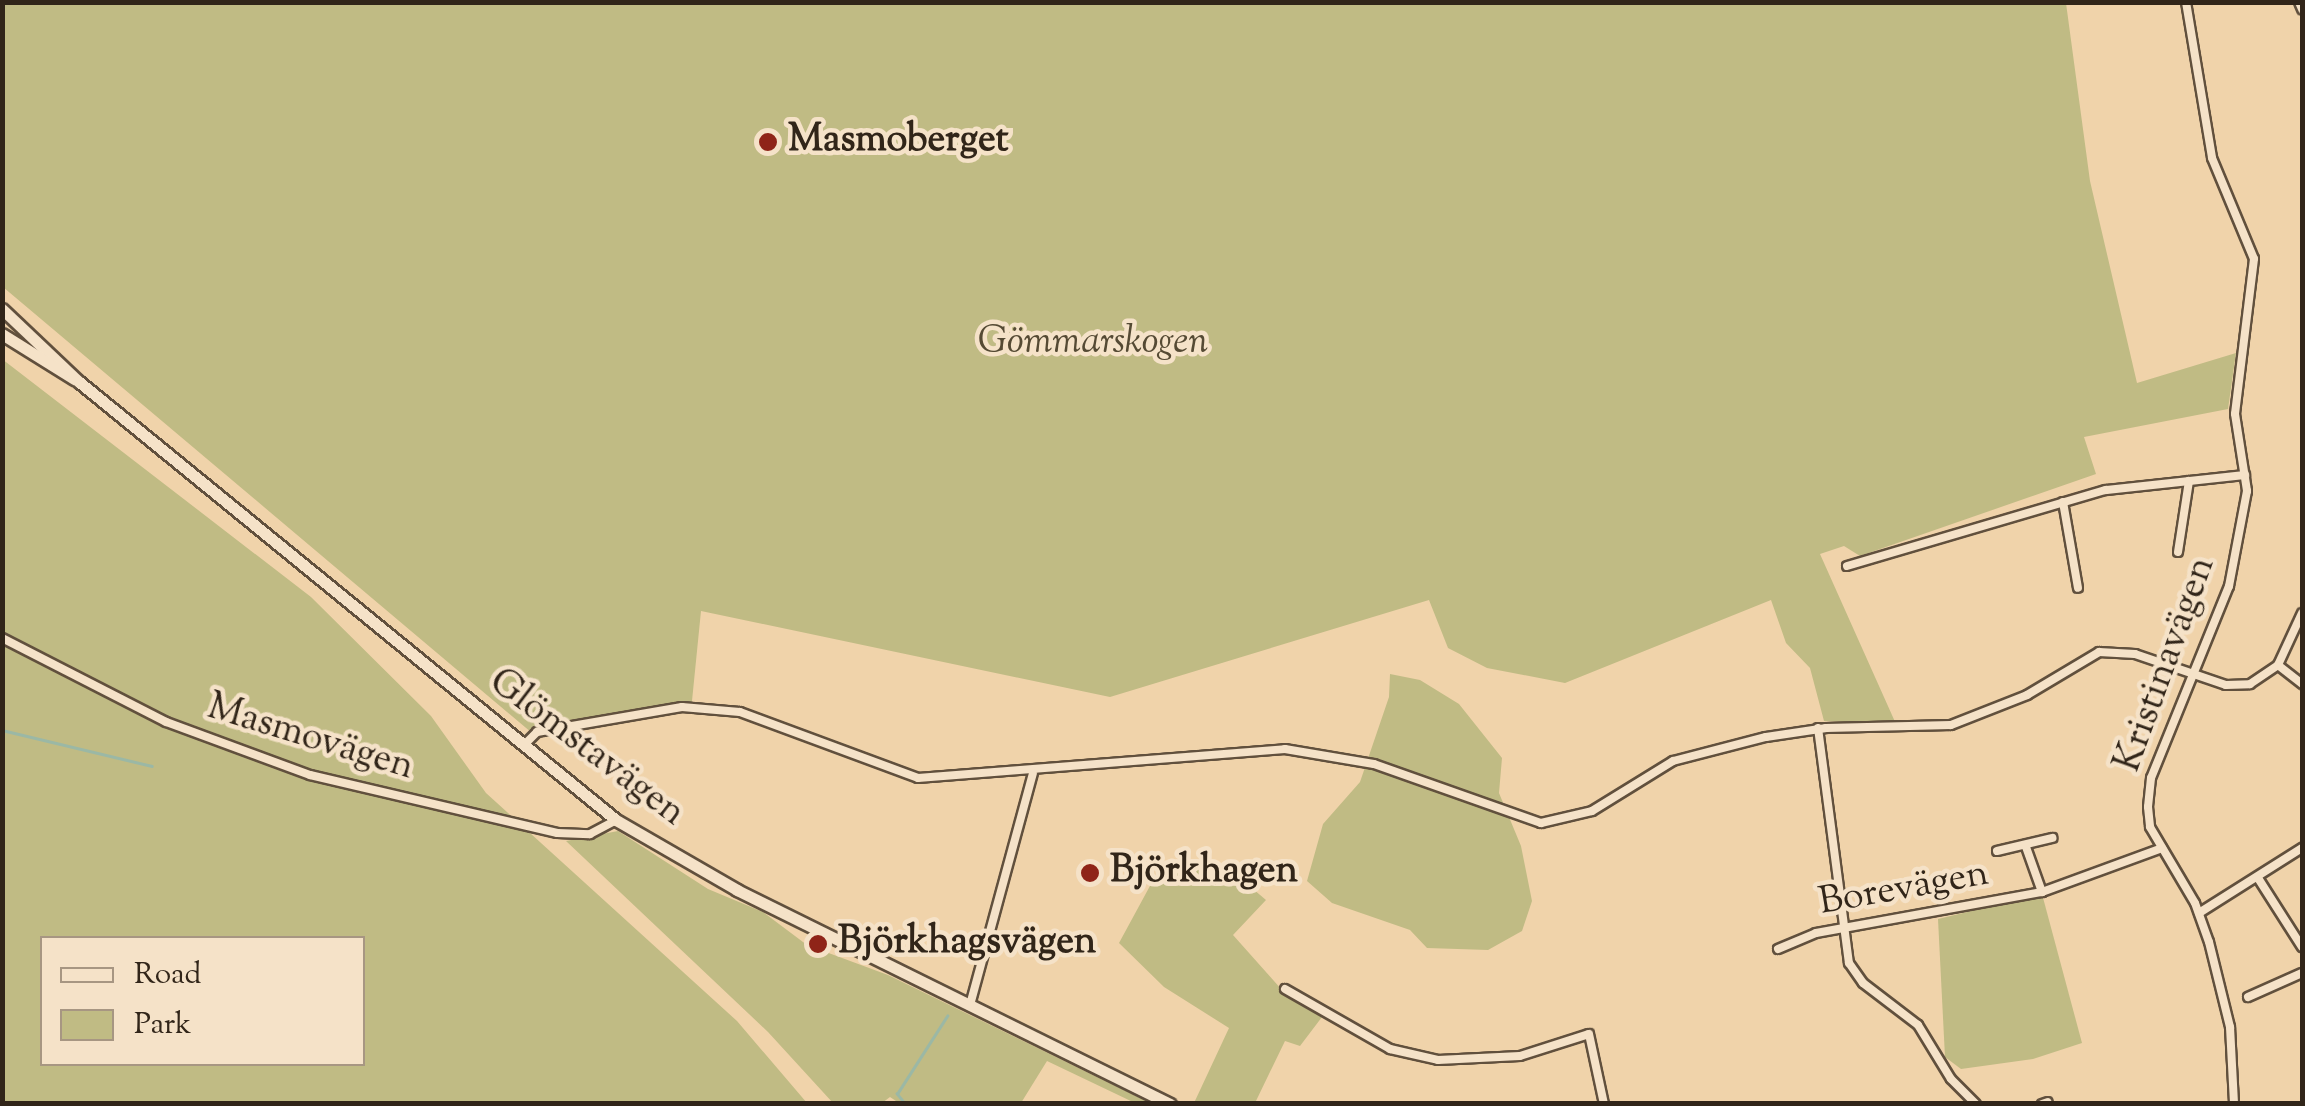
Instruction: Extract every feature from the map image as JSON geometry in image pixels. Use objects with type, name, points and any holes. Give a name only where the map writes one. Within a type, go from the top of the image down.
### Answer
[{"type":"main road","points":[[5,312],[78,381]]},
{"type":"main road","points":[[2,334],[44,366],[78,381]]},
{"type":"main road","name":"Glömstavägen","points":[[78,381],[616,820],[737,890],[1170,1104]]},
{"type":"street","name":"Kristinavägen","points":[[2186,2],[2212,158],[2253,252],[2235,414],[2245,475],[2235,566],[2198,675],[2149,788],[2150,827],[2199,914],[2230,1022],[2234,1104]]},
{"type":"street","points":[[1846,566],[2063,502],[2245,475]]},
{"type":"street","points":[[2178,552],[2189,482]]},
{"type":"street","points":[[2063,502],[2078,588]]},
{"type":"street","points":[[524,744],[537,732],[694,708],[740,712],[906,777],[1033,772],[1300,750],[1374,764],[1541,823],[1592,812],[1674,762],[1818,728],[1941,728],[2027,695],[2106,651],[2244,686],[2278,666],[2302,613]]},
{"type":"street","name":"Masmovägen","points":[[2,638],[166,722],[310,775],[558,833],[590,834],[616,820]]},
{"type":"street","points":[[2278,666],[2302,684]]},
{"type":"street","points":[[1818,728],[1843,929],[1855,974],[1918,1025],[1951,1080],[1976,1104]]},
{"type":"street","points":[[970,1005],[1033,772]]},
{"type":"street","name":"Borevägen","points":[[1997,851],[2052,838]]},
{"type":"street","name":"Borevägen","points":[[2026,847],[2042,892]]},
{"type":"street","name":"Borevägen","points":[[1778,949],[1800,936],[2042,892],[2162,848]]},
{"type":"street","points":[[2199,914],[2302,848]]},
{"type":"street","points":[[2258,878],[2302,947]]},
{"type":"street","points":[[2248,996],[2302,972]]},
{"type":"street","points":[[1285,989],[1390,1048],[1438,1060],[1520,1056],[1589,1034],[1604,1104]]},
{"type":"green space","name":"Gömmarskogen","points":[[2,3],[2066,3],[2090,181],[2137,383],[2236,353],[2228,409],[2084,437],[2096,474],[1860,556],[1844,546],[1820,554],[1896,724],[1824,721],[1810,668],[1786,643],[1771,600],[1565,683],[1487,668],[1448,648],[1429,600],[1110,697],[701,611],[691,711],[538,738],[3,287]]},
{"type":"green space","points":[[2,359],[311,597],[431,716],[486,793],[737,1021],[807,1103],[3,1103]]},
{"type":"green space","points":[[1390,674],[1420,680],[1459,704],[1502,758],[1499,793],[1521,846],[1532,901],[1522,931],[1488,950],[1427,948],[1410,930],[1332,903],[1307,881],[1323,824],[1360,782],[1389,697]]},
{"type":"green space","points":[[618,831],[708,889],[763,912],[807,945],[888,975],[1150,1103],[1135,1103],[1047,1061],[1021,1103],[899,1103],[890,1097],[882,1103],[833,1103],[768,1032],[566,841]]},
{"type":"green space","points":[[1194,868],[1233,872],[1266,900],[1233,935],[1290,999],[1322,1017],[1300,1046],[1285,1041],[1255,1103],[1194,1103],[1229,1028],[1164,987],[1119,943],[1157,873]]},
{"type":"green space","points":[[2042,894],[2082,1043],[2033,1059],[1961,1069],[1945,1057],[1938,919]]},
{"type":"waterway","points":[[2,730],[152,766]]},
{"type":"waterway","points":[[905,1104],[897,1094],[947,1016]]},
{"type":"place","name":"Masmoberget","points":[[768,142]]},
{"type":"place","name":"Björkhagen","points":[[1090,873]]},
{"type":"place","name":"Björkhagsvägen","points":[[818,944]]}]
